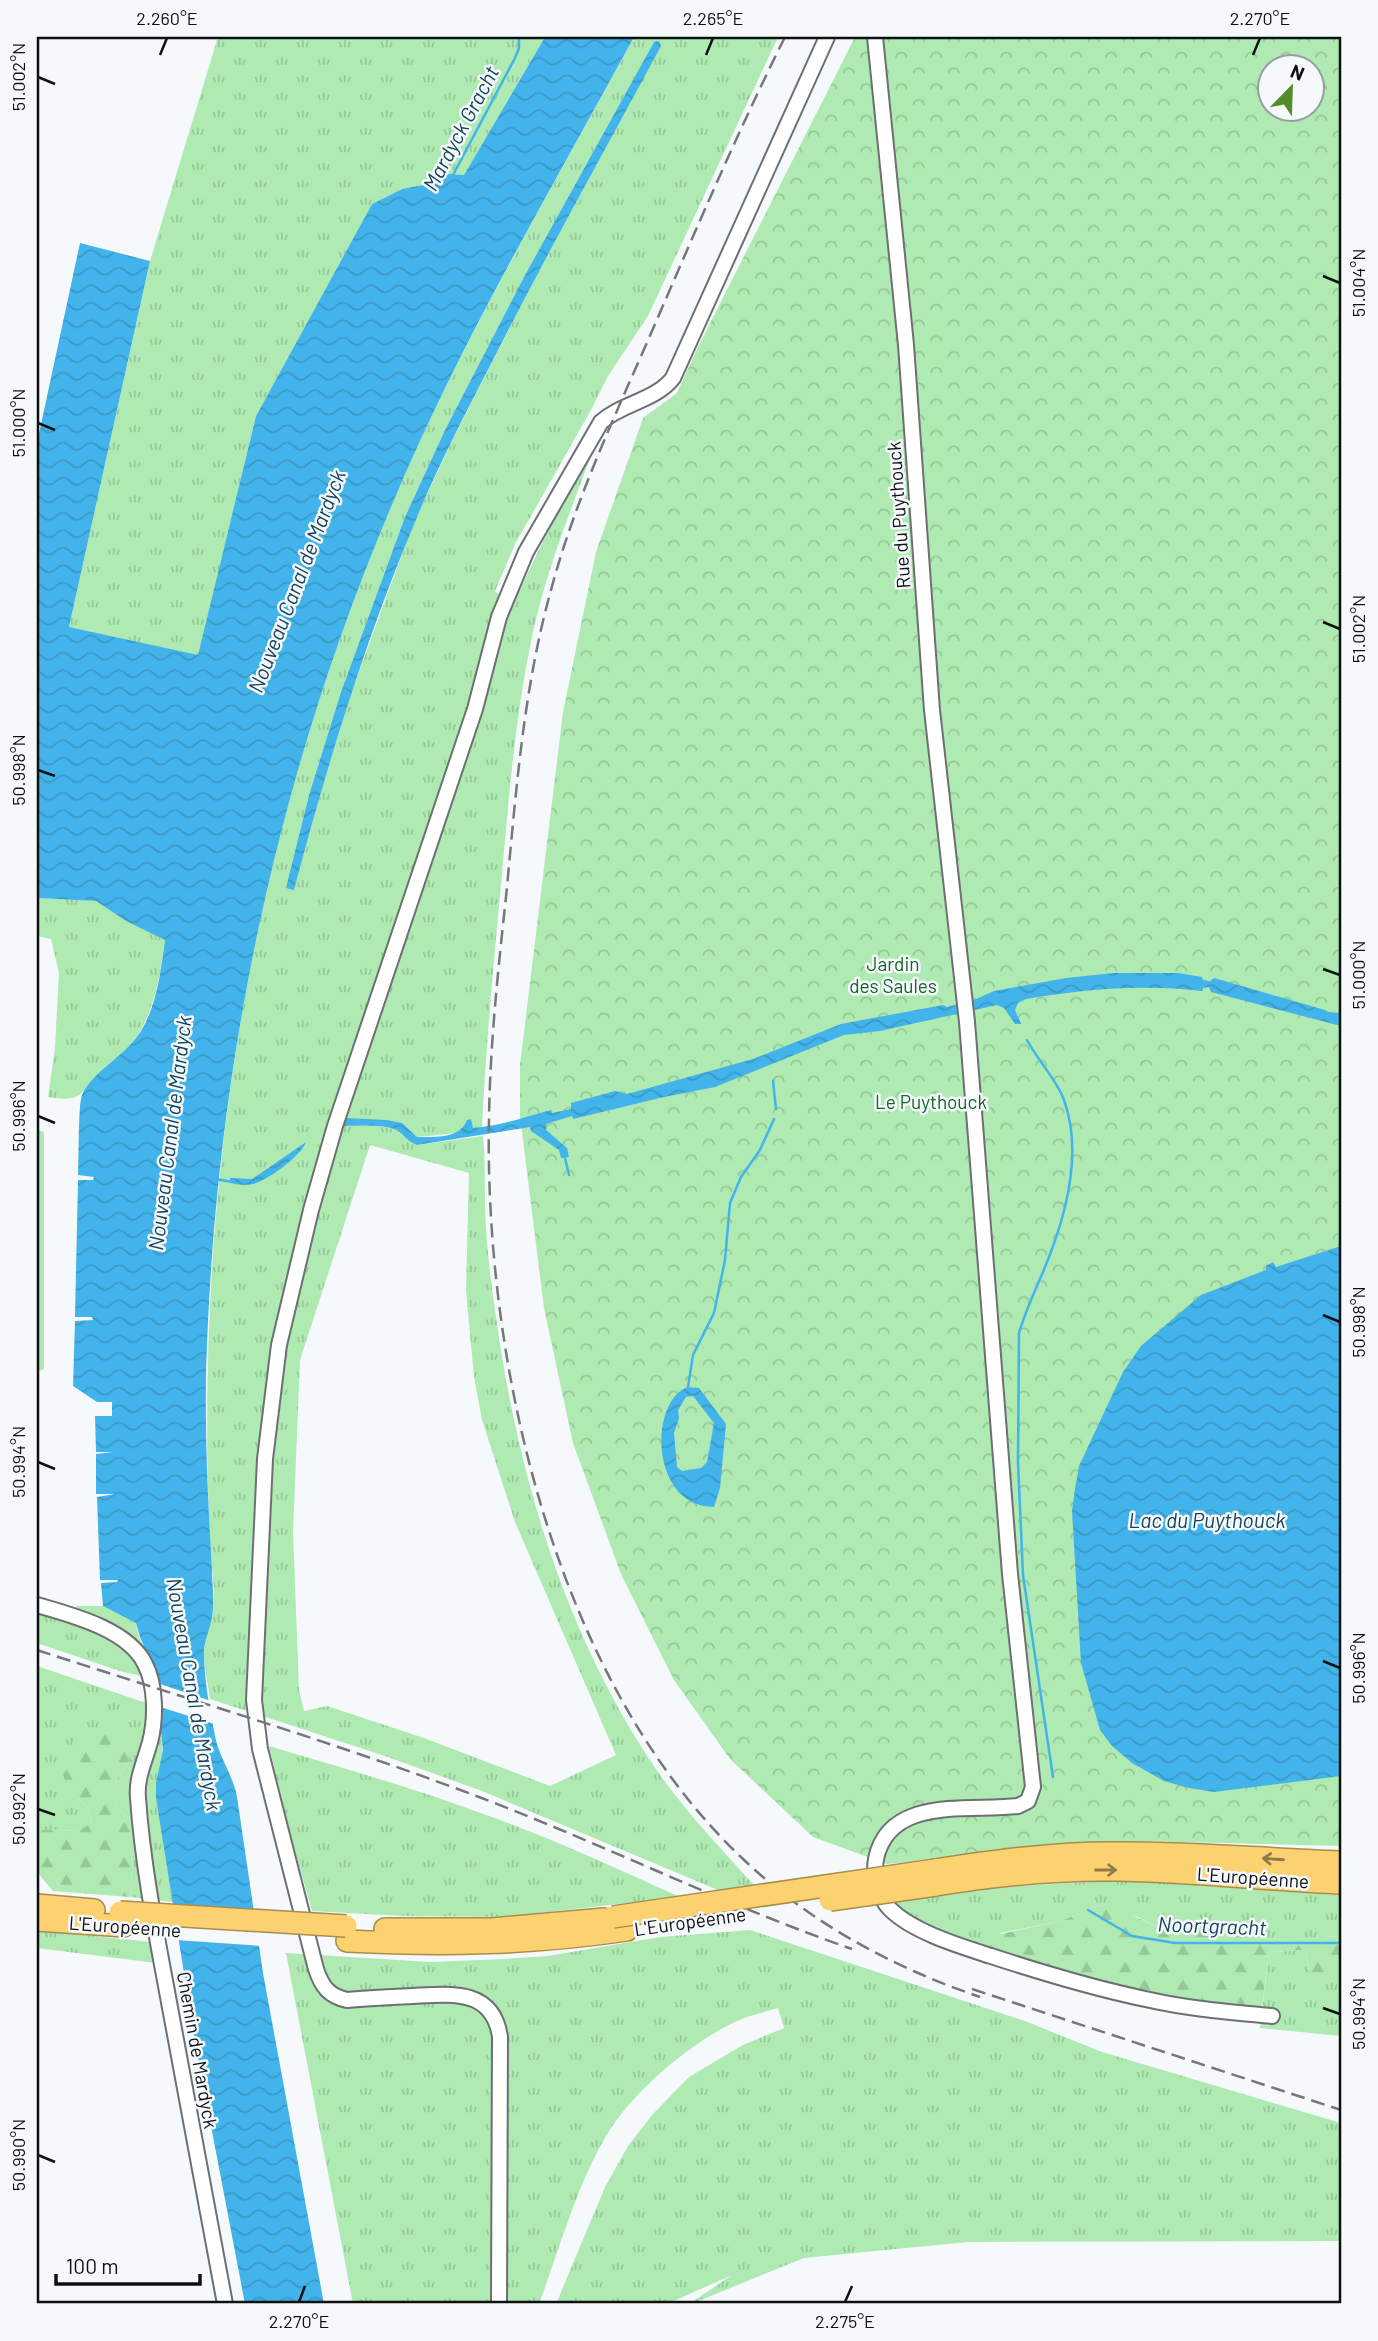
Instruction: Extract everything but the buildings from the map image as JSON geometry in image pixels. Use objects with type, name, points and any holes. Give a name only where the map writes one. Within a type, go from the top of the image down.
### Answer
[{"type":"highway","name":"L'Européenne","points":[[37,1920],[122,1919],[347,1934],[471,1930],[620,1923],[936,1877],[1042,1857],[1108,1853],[1192,1854],[1341,1862]]},
{"type":"highway","name":"L'Européenne","points":[[936,1877],[1105,1870],[1341,1883]]},
{"type":"highway","name":"L'Européenne","points":[[37,1905],[122,1919]]},
{"type":"street","points":[[499,2304],[500,2037],[497,2025],[484,2006],[464,1995],[347,2000],[334,1996],[324,1987],[313,1956],[260,1749],[253,1693],[265,1459],[277,1356],[291,1289],[335,1125],[475,709],[499,617],[517,572],[541,524],[601,422],[609,415],[657,392],[673,378],[827,37]]},
{"type":"street","name":"Rue du Puythouck","points":[[874,37],[905,331],[932,710],[965,993],[1007,1538],[1033,1787],[1028,1801],[1018,1806],[935,1811],[906,1818],[892,1828],[884,1839],[877,1856],[875,1871],[884,1901],[890,1909],[904,1919],[959,1945],[1051,1975],[1150,2000],[1272,2016]]},
{"type":"street","name":"Chemin de Mardyck","points":[[37,1605],[123,1638],[140,1656],[148,1672],[153,1717],[138,1790],[142,1838],[225,2304]]},
{"type":"green space","points":[[218,37],[545,37],[464,175],[449,174],[429,184],[402,189],[372,204],[256,416],[198,656],[69,627],[150,261]]},
{"type":"green space","points":[[634,37],[778,37],[648,316],[608,376],[515,544],[495,591],[512,606],[565,496],[589,461],[544,588],[522,692],[507,813],[482,1128],[473,1128],[471,1125],[458,1133],[417,1137],[402,1123],[378,1126],[397,1130],[417,1145],[483,1136],[485,1218],[504,1368],[529,1484],[546,1540],[589,1650],[646,1754],[683,1805],[754,1885],[718,1890],[482,1791],[210,1699],[204,1659],[214,1604],[207,1409],[212,1276],[223,1144],[242,1013],[268,884],[302,755],[343,629],[392,504],[419,444],[477,326]],"holes":[[[654,42],[659,42],[660,46],[527,294],[414,522],[350,696],[294,889],[287,888],[309,795],[341,692],[405,517],[445,430],[525,275]],[[370,1145],[469,1173],[466,1290],[474,1377],[482,1420],[515,1522],[616,1755],[550,1786],[424,1738],[327,1706],[304,1711],[299,1690],[293,1532],[300,1360]]]},
{"type":"green space","name":"Le Puythouck","points":[[855,37],[1341,37],[1341,1846],[1140,1841],[887,1864],[813,1837],[730,1759],[674,1680],[621,1574],[573,1443],[544,1308],[520,1116],[520,1065],[563,712],[596,552],[643,418],[677,393]]},
{"type":"green space","points":[[37,898],[96,901],[126,921],[165,939],[151,1006],[133,1042],[101,1071],[80,1095],[68,1099],[48,1097],[55,1048],[59,973],[51,939],[37,936]]},
{"type":"green space","points":[[37,1130],[44,1132],[44,1369],[37,1372]]},
{"type":"green space","points":[[77,1606],[103,1606],[136,1623],[155,1679],[123,1672],[37,1643],[37,1613],[68,1624]]},
{"type":"green space","points":[[37,1666],[158,1707],[163,1755],[156,1789],[173,1902],[130,1897],[133,1823],[115,1805],[115,1782],[129,1762],[68,1790],[88,1808],[92,1822],[79,1831],[37,1829]]},
{"type":"green space","points":[[77,1735],[108,1735],[133,1739],[129,1762],[115,1782],[115,1805],[133,1823],[130,1897],[53,1891],[37,1872],[37,1829],[79,1831],[92,1822],[88,1808],[68,1790],[60,1765]]},
{"type":"green space","points":[[269,1746],[504,1821],[680,1897],[504,1917],[403,1916],[312,1911]]},
{"type":"green space","points":[[1103,1881],[1341,1895],[1341,1936],[1272,1940],[1223,1930],[1161,1929],[1138,1917],[1101,1905],[1060,1921],[1001,1933],[980,1948],[938,1942],[890,1903],[1003,1887]]},
{"type":"green space","points":[[1101,1905],[1124,1911],[1161,1929],[1223,1930],[1272,1940],[1341,1936],[1341,1972],[1309,1972],[1305,1950],[1269,1952],[1262,2008],[1226,2005],[1119,1987],[980,1948],[973,1940],[1060,1921]]},
{"type":"green space","points":[[37,1930],[151,1942],[156,1963],[37,1948]]},
{"type":"green space","points":[[750,1930],[1025,2021],[1102,2052],[1341,2123],[1341,2241],[968,2242],[804,2258],[691,2304],[732,2275],[667,2304],[556,2304],[605,2187],[628,2146],[653,2114],[689,2077],[743,2045],[784,2028],[778,2008],[737,2021],[682,2055],[647,2086],[617,2119],[586,2176],[539,2304],[353,2304],[286,1953],[430,1962],[504,1959],[548,1956],[660,1937]]},
{"type":"green space","points":[[1305,1950],[1309,1972],[1341,1972],[1341,2036],[1260,2028],[1269,1952]]},
{"type":"water","name":"Nouveau Canal de Mardyck","points":[[545,37],[634,37],[506,269],[446,387],[391,507],[350,611],[314,717],[283,824],[237,1042],[222,1152],[211,1263],[206,1375],[213,1600],[212,1617],[204,1648],[205,1674],[217,1744],[237,1797],[263,1973],[324,2304],[245,2304],[195,2042],[156,1798],[156,1783],[163,1750],[153,1668],[136,1623],[103,1606],[101,1583],[118,1580],[100,1580],[97,1497],[115,1494],[96,1494],[96,1454],[113,1452],[96,1452],[95,1416],[112,1416],[112,1402],[97,1402],[73,1386],[75,1321],[93,1320],[92,1317],[75,1317],[78,1180],[93,1180],[94,1177],[78,1175],[82,1095],[91,1081],[130,1045],[146,1022],[155,995],[165,940],[126,921],[96,901],[37,898],[37,443],[80,243],[150,261],[69,627],[198,655],[256,416],[372,204],[402,189],[428,184],[449,174],[464,175]]},
{"type":"water","points":[[659,41],[661,46],[511,324],[423,502],[363,658],[294,890],[286,888],[309,795],[341,692],[405,517],[445,430],[525,275],[654,42]]},
{"type":"water","points":[[1114,973],[1178,973],[1210,981],[1214,978],[1328,1012],[1341,1013],[1341,1026],[1211,992],[1209,987],[1203,988],[1202,991],[1157,988],[1092,990],[1026,999],[1018,1003],[1015,1010],[1021,1024],[1015,1024],[1004,1008],[997,1005],[880,1031],[844,1035],[715,1087],[573,1119],[572,1116],[546,1124],[546,1130],[567,1148],[569,1157],[561,1158],[559,1150],[531,1131],[530,1127],[417,1145],[388,1127],[344,1126],[346,1118],[387,1120],[402,1123],[417,1137],[446,1136],[459,1131],[467,1120],[471,1119],[473,1128],[483,1127],[551,1110],[552,1113],[571,1109],[571,1103],[615,1091],[627,1094],[753,1059],[841,1024],[943,1005],[947,1007],[994,991],[1066,978]]},
{"type":"water","points":[[306,1142],[291,1160],[267,1178],[250,1185],[230,1183],[230,1178],[252,1179]]},
{"type":"water","name":"Lac du Puythouck","points":[[1341,1246],[1341,1776],[1214,1792],[1164,1781],[1132,1763],[1112,1746],[1100,1730],[1081,1663],[1072,1511],[1079,1466],[1123,1372],[1141,1346],[1201,1295],[1266,1270],[1266,1266],[1273,1262],[1276,1267]]},
{"type":"water","points":[[688,1387],[699,1388],[726,1424],[720,1488],[714,1507],[693,1502],[677,1490],[667,1472],[662,1452],[662,1431],[666,1411],[675,1396]],"holes":[[[693,1396],[714,1423],[707,1462],[701,1468],[682,1471],[677,1467],[674,1433],[679,1418],[678,1410],[686,1397]]]},
{"type":"pier","points":[[151,1681],[214,1702],[217,1725],[154,1705]]},
{"type":"pier","points":[[170,1905],[257,1911],[262,1946],[176,1940]]},
{"type":"waterway","name":"Mardyck Gracht","points":[[453,175],[515,58],[519,37]]},
{"type":"waterway","points":[[1027,1040],[1061,1093],[1070,1121],[1072,1143],[1072,1165],[1065,1209],[1019,1333],[1018,1463],[1023,1575],[1053,1777]]},
{"type":"waterway","points":[[773,1081],[776,1109]]},
{"type":"waterway","points":[[688,1387],[693,1355],[714,1313],[725,1260],[730,1203],[741,1177],[760,1150],[774,1119]]},
{"type":"waterway","points":[[564,1154],[569,1175]]},
{"type":"waterway","points":[[215,1179],[233,1182]]},
{"type":"waterway","name":"Noortgracht","points":[[1088,1910],[1132,1936],[1175,1943],[1341,1943]]},
{"type":"railway","points":[[785,37],[717,183],[597,459],[561,557],[541,628],[517,781],[491,1064],[491,1215],[500,1314],[518,1416],[544,1516],[579,1613],[624,1704],[678,1786],[742,1858],[824,1923],[915,1972],[980,1997]]},
{"type":"railway","points":[[37,1650],[314,1739],[479,1797],[758,1913],[852,1949]]},
{"type":"railway","points":[[972,1989],[1341,2110]]},
{"type":"park label","name":"Jardin des Saules","points":[[893,974]]}]
